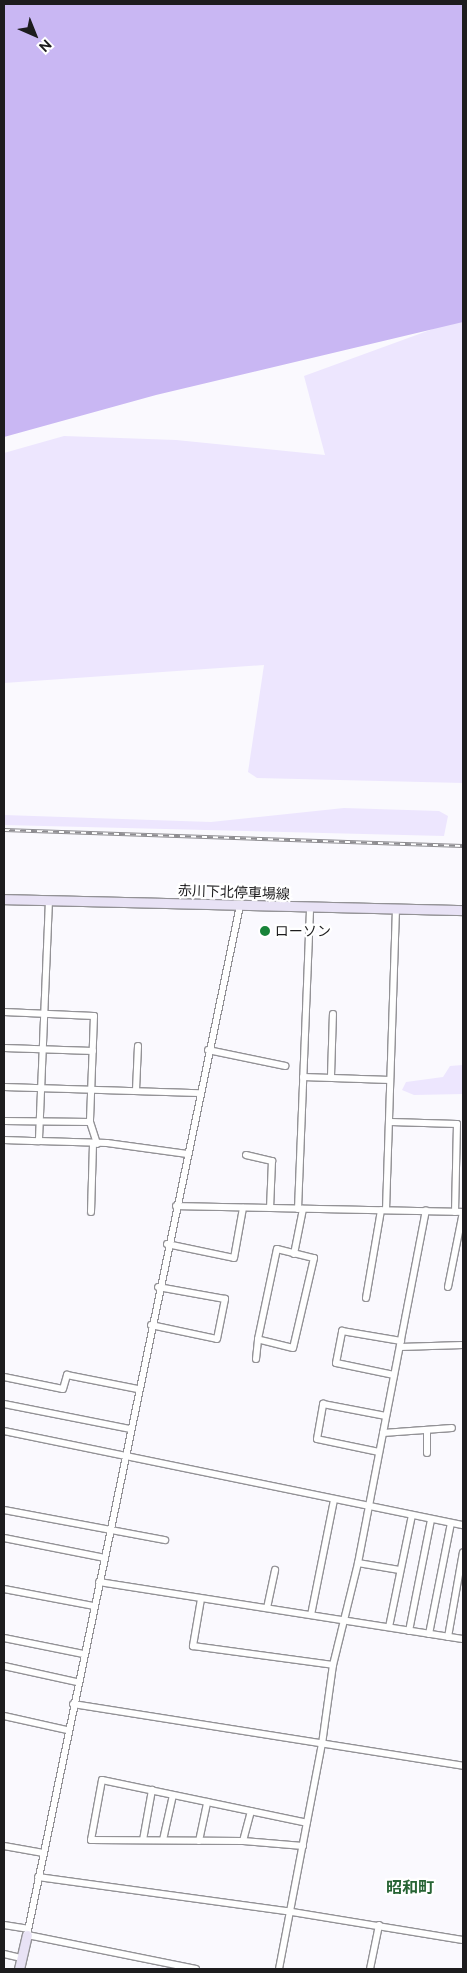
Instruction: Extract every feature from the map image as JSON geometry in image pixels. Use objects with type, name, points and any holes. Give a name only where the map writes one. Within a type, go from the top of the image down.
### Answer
[{"type":"main road","name":"赤川下北停車場線","points":[[4,899],[310,909],[463,910]]},
{"type":"main road","points":[[19,1969],[27,1932]]},
{"type":"street","points":[[39,1141],[41,1049],[49,900]]},
{"type":"street","points":[[27,1932],[77,1682],[105,1558],[158,1286],[240,906]]},
{"type":"street","points":[[294,1254],[301,1209],[303,1077],[310,909]]},
{"type":"street","points":[[366,1298],[384,1210],[391,1122],[390,1080],[396,910]]},
{"type":"street","points":[[4,1012],[94,1016],[90,1122],[95,1144],[91,1212]]},
{"type":"street","points":[[332,1076],[333,1014]]},
{"type":"street","points":[[136,1090],[138,1046]]},
{"type":"street","points":[[4,1048],[92,1051]]},
{"type":"street","points":[[208,1050],[285,1066]]},
{"type":"street","points":[[303,1077],[332,1076],[390,1080]]},
{"type":"street","points":[[4,1087],[92,1088],[199,1093]]},
{"type":"street","points":[[4,1121],[90,1122]]},
{"type":"street","points":[[391,1122],[457,1124],[454,1212]]},
{"type":"street","points":[[4,1140],[95,1144],[187,1154]]},
{"type":"street","points":[[246,1155],[272,1161],[270,1208]]},
{"type":"street","points":[[176,1206],[463,1212],[448,1287]]},
{"type":"street","points":[[167,1244],[234,1258],[243,1208]]},
{"type":"street","points":[[279,1969],[322,1744],[333,1665],[358,1563],[426,1211]]},
{"type":"street","points":[[256,1359],[258,1339],[277,1249],[314,1258],[293,1348],[258,1339]]},
{"type":"street","points":[[151,1325],[217,1339],[225,1299],[158,1286]]},
{"type":"street","points":[[394,1375],[336,1363],[342,1331],[400,1344],[463,1345]]},
{"type":"street","points":[[4,1377],[63,1389],[67,1375],[138,1389]]},
{"type":"street","points":[[4,1404],[130,1429]]},
{"type":"street","points":[[379,1452],[317,1439],[323,1404],[386,1416]]},
{"type":"street","points":[[383,1433],[452,1428]]},
{"type":"street","points":[[427,1430],[427,1453]]},
{"type":"street","points":[[4,1431],[431,1520],[463,1525]]},
{"type":"street","points":[[311,1615],[334,1500]]},
{"type":"street","points":[[4,1510],[165,1540]]},
{"type":"street","points":[[389,1627],[399,1570],[412,1515]]},
{"type":"street","points":[[409,1631],[431,1520]]},
{"type":"street","points":[[429,1634],[451,1523]]},
{"type":"street","points":[[4,1538],[105,1558]]},
{"type":"street","points":[[448,1636],[463,1552]]},
{"type":"street","points":[[358,1563],[399,1570]]},
{"type":"street","points":[[267,1608],[275,1570]]},
{"type":"street","points":[[99,1582],[463,1639]]},
{"type":"street","points":[[4,1588],[94,1606]]},
{"type":"street","points":[[201,1599],[192,1646],[333,1665]]},
{"type":"street","points":[[4,1638],[83,1654]]},
{"type":"street","points":[[4,1666],[77,1682]]},
{"type":"street","points":[[73,1704],[463,1766]]},
{"type":"street","points":[[4,1716],[67,1730]]},
{"type":"street","points":[[303,1846],[243,1841],[91,1840],[102,1780],[307,1823]]},
{"type":"street","points":[[143,1840],[152,1790]]},
{"type":"street","points":[[163,1840],[173,1795]]},
{"type":"street","points":[[200,1841],[207,1802]]},
{"type":"street","points":[[243,1841],[251,1811]]},
{"type":"street","points":[[4,1846],[43,1853]]},
{"type":"street","points":[[38,1877],[379,1925],[463,1940]]},
{"type":"street","points":[[4,1925],[178,1968],[196,1969]]},
{"type":"street","points":[[370,1969],[379,1925]]},
{"type":"street","points":[[4,1954],[21,1958]]},
{"type":"shaded area","points":[[4,4],[463,4],[463,322],[156,395],[4,437]]},
{"type":"shaded area","points":[[463,318],[463,783],[257,778],[248,772],[264,665],[4,683],[4,453],[64,436],[176,440],[325,455],[304,376]]},
{"type":"shaded area","points":[[344,808],[439,811],[448,816],[444,836],[4,825],[4,815],[211,822]]},
{"type":"shaded area","points":[[463,1065],[463,1094],[414,1095],[402,1090],[406,1082],[443,1077],[450,1066]]},
{"type":"railway","points":[[4,830],[463,846]]},
{"type":"place","name":"ローソン","points":[[265,931]]},
{"type":"district","name":"昭和町","points":[[410,1888]]}]
